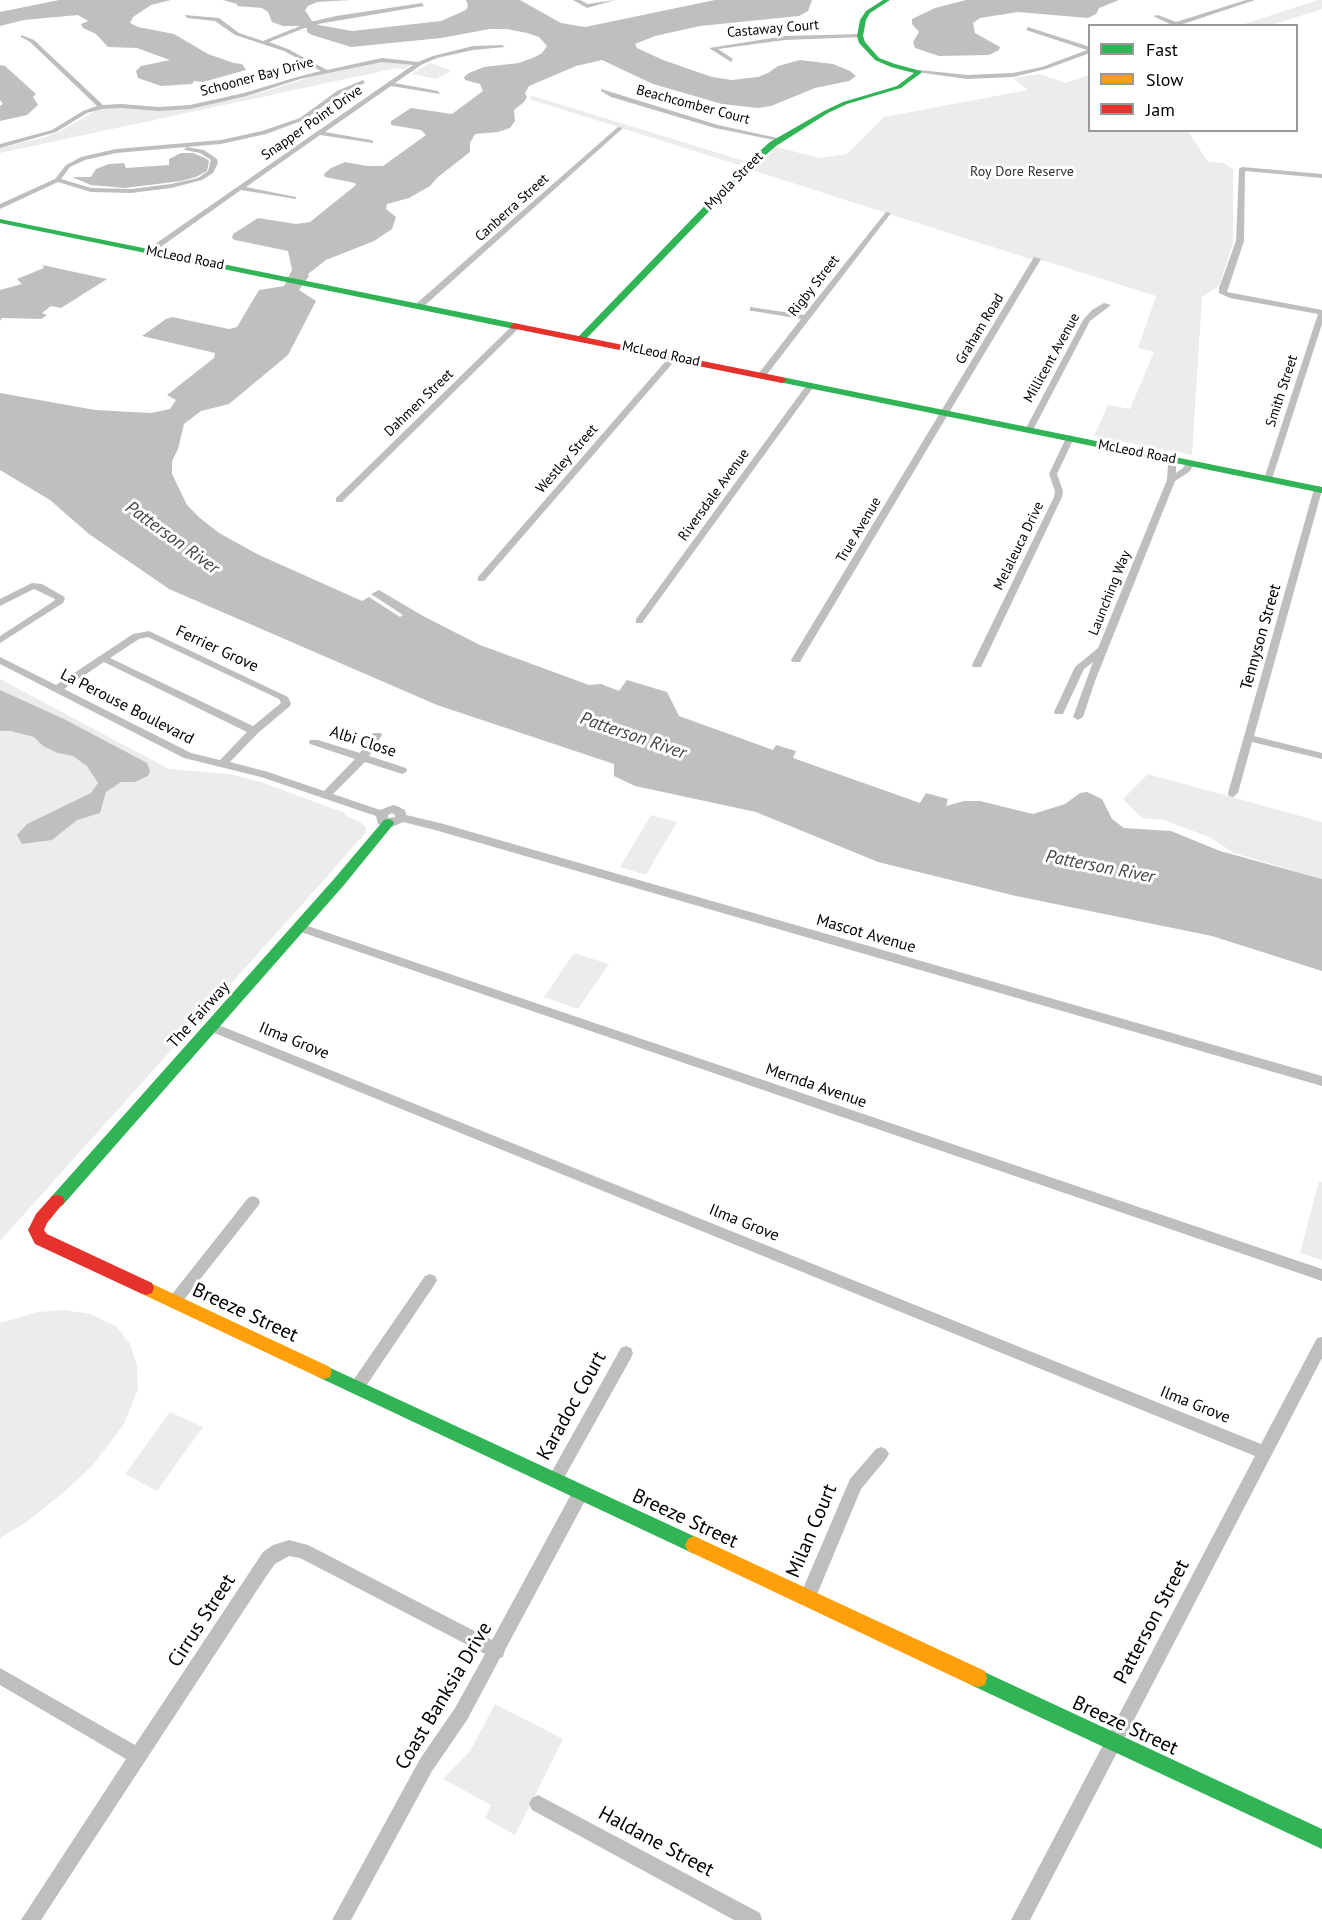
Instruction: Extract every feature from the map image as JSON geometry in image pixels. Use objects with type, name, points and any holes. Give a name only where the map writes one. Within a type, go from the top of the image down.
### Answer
[{"type":"street","points":[[576,0],[587,6],[612,0]]},
{"type":"street","points":[[887,0],[868,12],[862,20],[860,36],[865,48],[877,59],[893,66],[920,72],[967,77],[1013,75],[1044,68],[1088,50]]},
{"type":"street","points":[[1176,24],[1252,0]]},
{"type":"street","points":[[265,43],[316,23],[422,5]]},
{"type":"street","points":[[187,16],[217,19],[237,34],[304,58],[326,72]]},
{"type":"street","points":[[1156,16],[1171,24]]},
{"type":"street","points":[[1028,29],[1088,50]]},
{"type":"street","points":[[22,36],[32,41],[100,107]]},
{"type":"street","name":"Castaway Court","points":[[731,60],[712,48],[785,38],[860,36]]},
{"type":"street","name":"Snapper Point Drive","points":[[149,251],[419,64],[435,57],[475,48],[502,47]]},
{"type":"street","name":"Schooner Bay Drive","points":[[0,146],[54,131],[85,112],[100,107],[159,109],[190,107],[250,94],[287,81],[385,59],[419,64]]},
{"type":"street","name":"Myola Street","points":[[582,338],[745,168],[779,139],[845,103],[899,87],[920,72]]},
{"type":"street","points":[[0,205],[57,180],[68,166],[83,158],[116,151],[156,147],[195,147],[241,139],[285,127],[312,113],[342,90],[363,82]]},
{"type":"street","points":[[388,84],[438,93]]},
{"type":"street","name":"Beachcomber Court","points":[[603,90],[614,96],[717,127],[779,139]]},
{"type":"street","name":"Canberra Street","points":[[420,305],[620,128]]},
{"type":"street","points":[[318,133],[371,142]]},
{"type":"street","points":[[57,180],[77,188],[105,192],[171,186],[203,177],[213,169],[214,159],[195,147]]},
{"type":"street","points":[[1322,176],[1242,170],[1239,241],[1223,293],[1322,312]]},
{"type":"street","points":[[241,188],[294,198]]},
{"type":"street","name":"Rigby Street","points":[[762,375],[888,213]]},
{"type":"street","name":"McLeod Road","points":[[0,220],[1320,489]]},
{"type":"street","name":"Graham Road","points":[[945,413],[1037,259]]},
{"type":"street","name":"Millicent Avenue","points":[[1029,430],[1087,320],[1107,305]]},
{"type":"street","points":[[753,309],[806,318]]},
{"type":"street","name":"Smith Street","points":[[1268,478],[1322,312]]},
{"type":"street","name":"Dahmen Street","points":[[339,500],[518,325]]},
{"type":"street","name":"Westley Street","points":[[482,579],[674,357]]},
{"type":"street","name":"Riversdale Avenue","points":[[639,621],[811,385]]},
{"type":"street","name":"True Avenue","points":[[796,660],[945,413]]},
{"type":"street","name":"Melaleuca Drive","points":[[977,665],[1058,497],[1059,491],[1053,474],[1070,438]]},
{"type":"street","points":[[1166,458],[1172,464],[1171,480]]},
{"type":"street","name":"Launching Way","points":[[1078,717],[1171,480],[1186,470],[1191,463]]},
{"type":"street","name":"Tennyson Street","points":[[1233,794],[1320,489]]},
{"type":"street","points":[[0,603],[32,586],[39,586],[60,598],[58,603],[0,640]]},
{"type":"street","name":"Ferrier Grove","points":[[57,689],[136,636],[149,634],[283,697],[286,704],[254,731],[222,764]]},
{"type":"street","points":[[1059,712],[1080,667],[1104,647]]},
{"type":"street","points":[[103,658],[254,731]]},
{"type":"street","name":"La Perouse Boulevard","points":[[0,660],[188,756],[264,774],[390,818]]},
{"type":"street","points":[[325,796],[362,758],[377,735]]},
{"type":"street","points":[[1248,738],[1322,756]]},
{"type":"street","name":"Albi Close","points":[[314,742],[402,770]]},
{"type":"street","name":"The Fairway","points":[[36,1230],[40,1219],[299,927],[390,818]]},
{"type":"street","name":"Mascot Avenue","points":[[390,818],[436,825],[1322,1081]]},
{"type":"street","name":"Mernda Avenue","points":[[299,927],[1322,1275]]},
{"type":"street","name":"Ilma Grove","points":[[211,1027],[1264,1453]]},
{"type":"street","points":[[174,1302],[253,1202]]},
{"type":"street","name":"Breeze Street","points":[[36,1230],[41,1239],[174,1302],[1322,1839]]},
{"type":"street","points":[[357,1387],[430,1280]]},
{"type":"street","name":"Patterson Street","points":[[1020,1920],[1322,1343]]},
{"type":"street","name":"Karadoc Court","points":[[555,1480],[626,1353]]},
{"type":"street","name":"Milan Court","points":[[807,1598],[855,1484],[880,1454]]},
{"type":"street","name":"Coast Banksia Drive","points":[[341,1920],[426,1765],[452,1730],[497,1651],[581,1492]]},
{"type":"street","name":"Cirrus Street","points":[[30,1920],[261,1569],[269,1558],[279,1551],[289,1548],[302,1551],[497,1651]]},
{"type":"street","points":[[0,1676],[138,1756]]},
{"type":"street","name":"Haldane Street","points":[[538,1804],[753,1920]]},
{"type":"green space","points":[[1322,0],[1322,9],[1275,24],[1244,24]]},
{"type":"green space","points":[[384,61],[410,65],[404,70],[397,68],[0,153],[0,148],[63,130],[98,109],[124,107],[156,111],[193,108],[253,95],[307,78]]},
{"type":"green space","points":[[430,63],[452,71],[436,79],[412,74]]},
{"type":"green space","name":"Roy Dore Reserve","points":[[1040,74],[1065,83],[1088,75],[1088,132],[1189,132],[1208,162],[1223,163],[1233,169],[1233,243],[1219,286],[1202,297],[1192,455],[1094,436],[1108,405],[1130,409],[1154,352],[1138,348],[1156,296],[1045,261],[1027,258],[752,170],[776,147],[820,158],[847,154],[884,117],[1028,90],[1013,78]]},
{"type":"green space","points":[[533,96],[744,161],[739,165],[529,99]]},
{"type":"green space","points":[[0,679],[169,769],[230,774],[261,782],[345,813],[346,816],[366,827],[366,832],[0,1241]]},
{"type":"green space","points":[[1148,774],[1322,822],[1322,879],[1234,853],[1211,838],[1164,820],[1142,818],[1123,799]]},
{"type":"green space","points":[[651,815],[677,822],[646,875],[620,867]]},
{"type":"green space","points":[[574,953],[609,964],[578,1009],[544,997]]},
{"type":"green space","points":[[1319,1181],[1322,1182],[1322,1260],[1300,1253]]},
{"type":"green space","points":[[64,1310],[90,1314],[116,1326],[130,1344],[137,1366],[138,1389],[124,1424],[93,1465],[25,1523],[0,1538],[0,1323],[38,1312]]},
{"type":"green space","points":[[170,1412],[203,1427],[157,1491],[125,1474]]},
{"type":"green space","points":[[495,1704],[563,1739],[515,1835],[485,1818],[491,1805],[443,1779],[470,1751]]},
{"type":"water","points":[[59,0],[171,0],[151,5],[133,17],[130,23],[138,27],[174,34],[208,54],[242,64],[246,70],[203,82],[194,81],[192,84],[161,86],[138,78],[136,71],[141,66],[170,60],[137,48],[108,47],[96,34],[83,28],[81,24],[88,21],[78,15],[24,20],[0,26],[0,12]]},
{"type":"water","name":"Patterson River","points":[[223,0],[351,0],[317,2],[305,10],[312,21],[319,25],[352,31],[441,21],[466,10],[468,6],[466,0],[520,0],[561,23],[585,27],[715,0],[812,0],[808,11],[799,16],[700,26],[655,36],[635,44],[637,48],[663,60],[712,77],[732,80],[758,77],[778,66],[800,60],[833,64],[856,76],[849,81],[815,88],[771,106],[758,108],[722,104],[653,84],[602,60],[576,66],[529,86],[524,102],[514,110],[515,121],[510,128],[498,132],[475,134],[470,143],[470,152],[430,186],[409,198],[387,204],[386,209],[396,217],[392,229],[374,241],[326,260],[308,274],[309,276],[299,290],[316,301],[288,355],[229,404],[201,411],[184,424],[178,449],[172,461],[172,474],[187,505],[200,518],[219,533],[259,555],[362,601],[369,597],[400,617],[403,615],[371,594],[379,590],[480,645],[589,685],[601,684],[619,691],[627,680],[667,692],[679,716],[773,750],[776,745],[796,751],[793,758],[920,803],[926,793],[948,799],[946,806],[964,801],[980,801],[1033,814],[1065,804],[1080,793],[1087,792],[1102,799],[1112,819],[1124,828],[1171,831],[1220,851],[1322,879],[1322,971],[1212,936],[1016,896],[878,862],[756,812],[635,786],[614,776],[614,764],[437,705],[169,589],[89,534],[50,500],[0,470],[0,393],[95,410],[151,413],[170,409],[176,400],[167,395],[214,358],[215,353],[142,336],[172,317],[229,329],[237,327],[259,290],[284,286],[292,270],[288,251],[235,240],[232,238],[233,234],[258,218],[296,224],[310,222],[356,185],[325,177],[324,174],[331,168],[345,162],[383,166],[426,135],[421,130],[391,125],[391,121],[411,108],[452,114],[483,91],[480,84],[465,80],[464,77],[469,73],[484,67],[519,63],[542,53],[547,46],[539,37],[527,33],[507,29],[490,29],[441,38],[351,47],[312,35],[307,32],[307,28],[283,26],[272,22],[268,12],[262,8],[237,6],[237,4]]},
{"type":"water","points":[[966,0],[1119,0],[1099,8],[1096,14],[1088,18],[1018,12],[980,18],[973,23],[975,33],[1000,47],[999,50],[989,55],[939,56],[915,48],[913,42],[919,32],[912,24],[912,19],[935,8]]},
{"type":"water","points":[[0,65],[5,66],[36,94],[33,97],[38,105],[27,115],[0,121],[0,106],[3,104],[0,100]]},
{"type":"water","points":[[181,153],[193,153],[207,159],[209,162],[207,171],[181,181],[125,188],[91,185],[72,177],[91,177],[96,169],[109,164],[124,163],[126,168],[169,165],[169,159]]},
{"type":"water","points":[[42,265],[107,279],[61,308],[51,306],[42,313],[47,315],[41,319],[2,318],[0,321],[0,290],[22,284],[17,279],[44,268]]},
{"type":"water","points":[[0,690],[64,719],[147,763],[150,771],[148,776],[135,782],[121,782],[106,792],[100,813],[77,820],[52,840],[22,844],[17,835],[27,824],[91,793],[98,783],[87,766],[73,756],[58,753],[43,746],[34,737],[11,731],[0,731]]},
{"type":"traffic: fast","points":[[887,0],[868,12],[863,20],[860,36],[862,43],[877,59],[893,66],[919,72]]},
{"type":"traffic: fast","points":[[582,338],[747,167],[773,144],[826,112],[845,103],[899,87],[919,72]]},
{"type":"traffic: fast","points":[[0,221],[514,326]]},
{"type":"traffic: fast","points":[[782,380],[1322,490]]},
{"type":"traffic: fast","points":[[57,1201],[339,882],[388,823]]},
{"type":"traffic: fast","points":[[324,1372],[694,1545]]},
{"type":"traffic: fast","points":[[978,1678],[1322,1839]]},
{"type":"traffic: slow","points":[[146,1288],[324,1372]]},
{"type":"traffic: slow","points":[[694,1545],[978,1678]]},
{"type":"traffic: jam","points":[[514,326],[782,380]]},
{"type":"traffic: jam","points":[[57,1201],[41,1219],[36,1230],[41,1239],[146,1288]]}]
